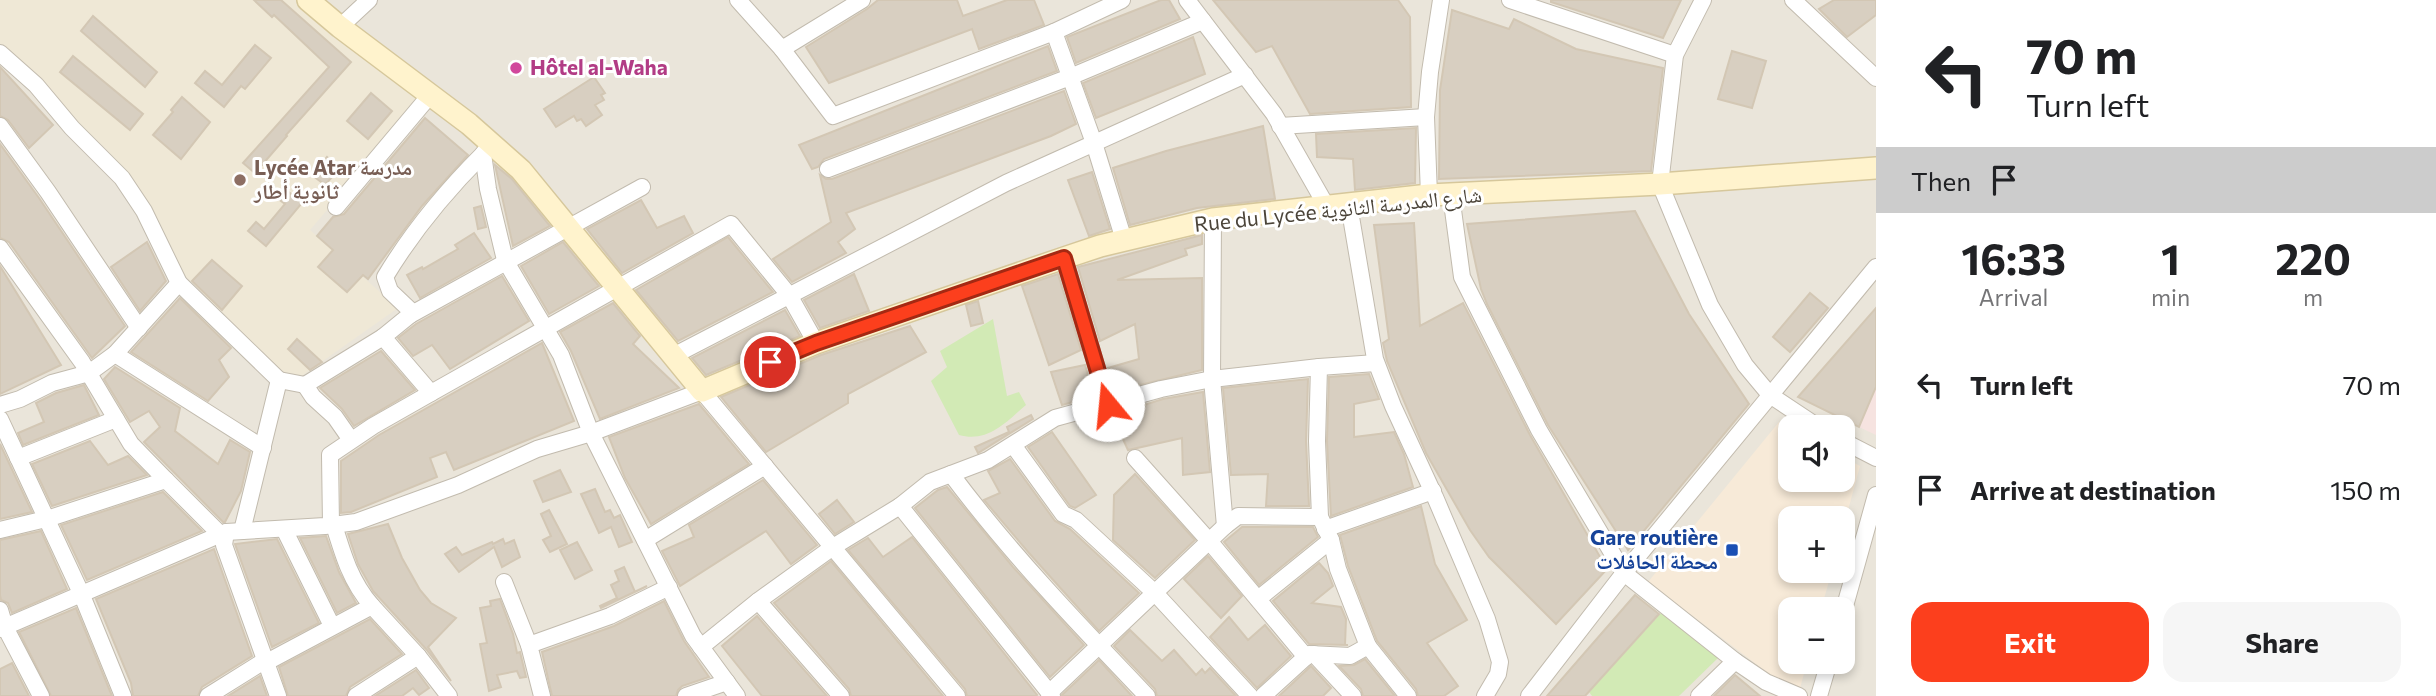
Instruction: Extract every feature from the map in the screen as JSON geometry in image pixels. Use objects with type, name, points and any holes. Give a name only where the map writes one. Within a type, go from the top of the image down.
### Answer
[{"type":"street","points":[[309,0],[340,27],[430,94],[487,148],[521,170],[957,696]]},
{"type":"street","points":[[340,27],[369,0]]},
{"type":"street","points":[[738,0],[782,49],[832,116],[1054,32],[1122,0]]},
{"type":"street","points":[[782,49],[862,0]]},
{"type":"street","points":[[1187,0],[1245,75],[1280,126],[1327,207]]},
{"type":"street","points":[[1429,195],[1426,117],[1441,0]]},
{"type":"street","points":[[1510,0],[1675,54]]},
{"type":"street","points":[[1703,0],[1675,54],[1660,184],[1710,305],[1745,365],[1770,395],[1800,415]]},
{"type":"street","points":[[1793,0],[1876,78]]},
{"type":"street","points":[[828,169],[1070,77],[1203,21]]},
{"type":"street","points":[[1054,32],[1094,143],[1124,240]]},
{"type":"street","points":[[0,53],[36,85],[72,128],[122,178],[144,211],[179,283],[279,380],[305,385],[383,337],[411,315],[505,260],[642,187]]},
{"type":"street","points":[[673,356],[1006,183],[1245,75]]},
{"type":"street","points":[[336,207],[430,94]]},
{"type":"street","points":[[1280,126],[1426,117]]},
{"type":"street","points":[[0,126],[48,192],[139,328]]},
{"type":"street","points":[[487,148],[488,189],[505,260],[561,355],[591,433],[669,587],[701,647],[737,696]]},
{"type":"street","points":[[411,315],[410,310],[390,291],[386,277],[399,254],[430,214],[487,148]]},
{"type":"street","name":"Rue du Lycée شارع المدرسة الثانوية","points":[[2,628],[229,532],[356,522],[457,485],[537,449],[591,433],[702,391],[816,343],[1124,240],[1213,219],[1429,195],[1660,184],[1876,168]]},
{"type":"street","points":[[1451,195],[1462,277],[1539,430],[1624,573],[1735,662],[1766,682],[1798,696]]},
{"type":"street","points":[[1349,205],[1376,363],[1487,619],[1500,662],[1498,674],[1485,696]]},
{"type":"street","points":[[1213,219],[1212,379],[1225,526]]},
{"type":"street","points":[[449,696],[418,656],[362,595],[347,569],[333,525],[330,455],[351,440],[545,327],[731,224],[789,295],[816,343]]},
{"type":"street","points":[[0,248],[89,373],[131,443],[166,480],[229,532]]},
{"type":"street","points":[[1064,258],[1108,405]]},
{"type":"street","points":[[1529,696],[1624,573],[1876,267]]},
{"type":"street","points":[[0,405],[20,400],[52,383],[89,373],[116,354],[179,283]]},
{"type":"street","points":[[383,337],[431,393]]},
{"type":"street","points":[[116,354],[262,448]]},
{"type":"street","points":[[701,647],[758,601],[833,547],[900,506],[930,482],[988,460],[1055,418],[1161,389],[1212,379],[1376,363]]},
{"type":"street","points":[[1319,367],[1317,441],[1325,529],[1368,646],[1408,696]]},
{"type":"street","points":[[278,696],[224,545],[262,448],[279,380]]},
{"type":"street","points":[[305,385],[313,397],[335,416],[351,440]]},
{"type":"street","points":[[0,419],[81,593],[123,696]]},
{"type":"street","points":[[18,458],[116,419]]},
{"type":"street","points":[[1013,445],[1063,514],[1076,520],[1155,593],[1250,696]]},
{"type":"street","points":[[1855,447],[1876,458]]},
{"type":"street","points":[[1135,458],[1310,656],[1353,696]]},
{"type":"street","points":[[645,541],[765,466]]},
{"type":"street","points":[[951,474],[982,516],[1147,696]]},
{"type":"street","points":[[0,530],[46,519],[166,480]]},
{"type":"street","points":[[1258,599],[1325,529],[1433,491]]},
{"type":"street","points":[[1847,597],[1876,495]]},
{"type":"street","points":[[900,506],[1050,695],[1238,516],[1325,529]]},
{"type":"street","points":[[284,528],[332,626]]},
{"type":"street","points":[[503,582],[528,645],[542,696]]},
{"type":"street","points":[[528,645],[610,616],[669,587]]},
{"type":"street","points":[[758,601],[841,696]]},
{"type":"street","points":[[208,696],[265,662],[372,606]]},
{"type":"street","points":[[0,610],[2,628],[41,696]]},
{"type":"street","points":[[1264,696],[1310,656],[1350,656],[1368,646]]},
{"type":"street","points":[[356,696],[378,690],[418,656]]},
{"type":"street","points":[[1699,696],[1735,662]]},
{"type":"street","points":[[1819,696],[1825,674]]},
{"type":"street","points":[[686,696],[727,682]]},
{"type":"shaded area","points":[[0,0],[1876,0],[1876,696],[0,696]]},
{"type":"shaded area","name":"Lycée Atar مدرسة ثانوية أطار","points":[[0,0],[296,0],[420,101],[310,230],[398,308],[293,382],[181,272],[148,208],[108,151],[0,49]]},
{"type":"shaded area","points":[[1876,387],[1876,435],[1859,427]]},
{"type":"shaded area","name":"Gare routière محطة الحافلات","points":[[1778,423],[1778,492],[1853,492],[1849,506],[1778,506],[1778,583],[1829,583],[1824,597],[1778,597],[1778,674],[1804,674],[1798,696],[1648,582]]},
{"type":"shaded area","name":"Gare routière محطة الحافلات","points":[[1855,463],[1860,466],[1855,485]]},
{"type":"green space","points":[[993,319],[1007,396],[1019,392],[1026,405],[988,434],[969,437],[959,435],[931,381],[947,367],[940,351]]},
{"type":"green space","points":[[1661,613],[1719,657],[1679,696],[1592,696],[1589,692]]},
{"type":"building","points":[[254,0],[281,0],[351,62],[255,173],[243,163],[329,67],[274,15],[272,17]]},
{"type":"building","points":[[878,0],[957,0],[963,16],[1007,0],[1034,0],[1044,25],[979,49],[972,29],[829,83],[806,47]]},
{"type":"building","points":[[1161,0],[1169,0],[1180,19],[1076,63],[1067,37]]},
{"type":"building","points":[[1213,0],[1398,0],[1410,17],[1411,107],[1310,114],[1272,46],[1256,52]]},
{"type":"building","points":[[1551,0],[1681,0],[1663,38]]},
{"type":"building","points":[[1834,0],[1876,0],[1876,15],[1847,37],[1819,9]]},
{"type":"building","points":[[1452,10],[1509,29],[1514,19],[1576,49],[1663,68],[1651,171],[1439,179],[1440,90]]},
{"type":"building","points":[[93,16],[157,72],[145,87],[81,31]]},
{"type":"building","points":[[1193,37],[1205,74],[1096,118],[1083,83]]},
{"type":"building","points":[[255,45],[271,58],[245,89],[241,86],[224,107],[195,83],[205,71],[222,85]]},
{"type":"building","points":[[1048,46],[1057,71],[824,159],[818,167],[812,169],[799,145]]},
{"type":"building","points":[[1732,51],[1766,61],[1752,108],[1718,99]]},
{"type":"building","points":[[73,56],[143,114],[130,130],[60,72]]},
{"type":"building","points":[[0,67],[53,125],[29,148],[8,120],[0,116]]},
{"type":"building","points":[[594,77],[605,93],[601,95],[604,100],[595,105],[602,115],[586,126],[581,119],[577,121],[574,116],[556,127],[544,109]]},
{"type":"building","points":[[1064,91],[1076,124],[1051,136],[846,213],[855,229],[838,242],[846,253],[792,282],[773,259],[831,222],[820,175],[832,179]]},
{"type":"building","points":[[371,93],[392,111],[368,139],[347,121]]},
{"type":"building","points":[[182,97],[210,122],[181,159],[153,135]]},
{"type":"building","points":[[425,118],[468,155],[422,206],[368,279],[363,275],[347,292],[318,267],[333,250],[317,236],[333,217],[344,214]]},
{"type":"building","points":[[1263,126],[1275,199],[1197,208],[1130,225],[1113,168]]},
{"type":"building","points":[[1416,128],[1415,183],[1355,190],[1353,159],[1317,157],[1316,134]]},
{"type":"building","points":[[0,144],[125,326],[92,358],[9,242],[0,238]]},
{"type":"building","points":[[327,157],[340,168],[325,185],[312,175]]},
{"type":"building","points":[[495,165],[512,179],[550,226],[513,246]]},
{"type":"building","points":[[1092,172],[1110,229],[1089,236],[1068,180]]},
{"type":"building","points":[[285,189],[302,203],[266,246],[248,231],[256,222],[264,229],[285,204],[277,198]]},
{"type":"building","points":[[641,200],[657,228],[684,216],[693,233],[622,273],[587,229]]},
{"type":"building","points":[[481,206],[486,227],[478,229],[474,208]]},
{"type":"building","points":[[1635,211],[1689,314],[1749,404],[1628,550],[1548,425],[1487,304],[1481,289],[1467,224]]},
{"type":"building","points":[[1414,223],[1420,326],[1463,303],[1530,435],[1607,569],[1556,624],[1489,557],[1470,530],[1426,453],[1387,361],[1383,343],[1389,339],[1374,225]]},
{"type":"building","points":[[474,233],[491,258],[420,298],[407,275],[458,249],[455,245]]},
{"type":"building","points":[[1202,235],[1202,244],[1185,249],[1187,255],[1117,280],[1202,278],[1202,370],[1115,391],[1108,368],[1139,359],[1135,324],[1100,341],[1078,267]]},
{"type":"building","points":[[728,237],[773,292],[678,341],[636,290]]},
{"type":"building","points":[[147,242],[166,281],[140,311],[111,267]]},
{"type":"building","points":[[563,242],[599,286],[549,314],[521,266]]},
{"type":"building","points":[[212,260],[242,286],[222,310],[192,281]]},
{"type":"building","points":[[0,266],[61,365],[0,394]]},
{"type":"building","points":[[854,274],[869,311],[820,328],[804,300]]},
{"type":"building","points":[[1058,274],[1081,350],[1049,365],[1022,286]]},
{"type":"building","points":[[502,276],[529,321],[450,369],[432,345],[413,356],[398,338],[416,324]]},
{"type":"building","points":[[1810,293],[1828,308],[1790,352],[1773,337]]},
{"type":"building","points":[[180,298],[231,348],[219,360],[229,377],[208,401],[131,352]]},
{"type":"building","points":[[978,301],[983,323],[971,326],[966,305]]},
{"type":"building","points":[[613,303],[640,336],[633,344],[679,388],[600,419],[560,332]]},
{"type":"building","points":[[1876,308],[1876,387],[1859,427],[1855,425],[1855,415],[1835,415],[1798,397]]},
{"type":"building","points":[[785,310],[800,336],[706,375],[692,358]]},
{"type":"building","points":[[910,326],[926,352],[848,394],[848,403],[766,452],[721,397],[821,355]]},
{"type":"building","points":[[297,339],[322,362],[310,370],[288,349]]},
{"type":"building","points":[[542,343],[574,421],[454,470],[446,452],[430,458],[437,477],[351,512],[341,513],[341,461],[379,435]]},
{"type":"building","points":[[381,351],[415,390],[354,426],[342,409],[320,388]]},
{"type":"building","points":[[1085,365],[1094,396],[1062,405],[1051,372]]},
{"type":"building","points":[[115,367],[180,408],[175,431],[218,464],[230,440],[250,452],[241,491],[225,522],[144,442],[160,427],[149,411],[130,422],[104,379]]},
{"type":"building","points":[[1369,374],[1379,399],[1354,404],[1354,437],[1394,432],[1404,454],[1413,487],[1331,516],[1327,441],[1329,377]]},
{"type":"building","points":[[1308,379],[1306,441],[1309,506],[1266,506],[1268,474],[1231,475],[1223,388]]},
{"type":"building","points":[[84,385],[99,415],[23,445],[18,433],[44,422],[36,403],[56,393]]},
{"type":"building","points":[[1203,392],[1210,472],[1183,475],[1182,438],[1128,450],[1112,415],[1163,399]]},
{"type":"building","points":[[699,404],[749,464],[651,524],[625,478],[609,437]]},
{"type":"building","points":[[1031,415],[1033,419],[978,453],[975,447],[1009,432],[1007,427]]},
{"type":"building","points":[[1052,432],[1096,495],[1075,508],[1070,506],[1028,447]]},
{"type":"building","points":[[90,441],[108,465],[128,456],[147,475],[52,506],[32,464]]},
{"type":"building","points":[[0,444],[32,512],[0,519]]},
{"type":"building","points":[[1010,459],[1055,521],[1070,529],[1139,593],[1099,631],[984,500],[1000,493],[988,471]]},
{"type":"building","points":[[560,470],[571,492],[543,502],[534,481]]},
{"type":"building","points":[[1135,474],[1195,540],[1155,578],[1113,540],[1114,495]]},
{"type":"building","points":[[763,480],[817,545],[791,564],[766,531],[680,586],[662,551],[694,537],[689,525]]},
{"type":"building","points":[[947,487],[1013,567],[1084,645],[1050,677],[915,508],[938,490]]},
{"type":"building","points":[[595,489],[605,512],[610,510],[614,518],[620,515],[632,542],[619,547],[611,527],[599,533],[581,494]]},
{"type":"building","points":[[163,492],[202,531],[87,580],[61,525]]},
{"type":"building","points":[[837,500],[854,522],[835,534],[819,514]]},
{"type":"building","points":[[1421,506],[1435,564],[1467,620],[1427,643],[1458,686],[1444,696],[1418,696],[1416,689],[1377,641],[1348,566],[1340,535]]},
{"type":"building","points":[[549,510],[567,544],[550,552],[543,540],[551,536],[541,514]]},
{"type":"building","points":[[388,524],[402,558],[420,590],[431,603],[456,618],[428,647],[451,681],[373,591],[358,564],[348,534]]},
{"type":"building","points":[[1242,527],[1313,527],[1318,537],[1259,585],[1224,542]]},
{"type":"building","points":[[41,531],[67,589],[12,613],[8,603],[1,600],[0,595],[0,540]]},
{"type":"building","points":[[326,536],[339,572],[356,603],[337,613],[300,538]]},
{"type":"building","points":[[912,537],[1036,696],[967,696],[965,689],[848,550],[868,538],[883,557]]},
{"type":"building","points":[[277,539],[319,623],[272,647],[235,544]]},
{"type":"building","points":[[503,539],[505,544],[514,540],[520,557],[502,567],[494,547],[459,572],[445,554],[456,547],[462,555]]},
{"type":"building","points":[[577,542],[592,570],[575,579],[560,550]]},
{"type":"building","points":[[214,549],[252,656],[202,687],[198,696],[133,696],[131,683],[96,599]]},
{"type":"building","points":[[1208,556],[1242,596],[1221,618],[1184,579]]},
{"type":"building","points":[[831,561],[943,696],[851,696],[849,689],[774,603]]},
{"type":"building","points":[[1319,563],[1328,573],[1333,586],[1312,603],[1341,607],[1346,619],[1345,645],[1309,644],[1273,601]]},
{"type":"building","points":[[624,567],[635,592],[601,608],[600,606],[617,598],[611,585],[619,581],[615,571]]},
{"type":"building","points":[[1635,595],[1659,614],[1585,696],[1547,696]]},
{"type":"building","points":[[500,599],[517,653],[520,652],[526,677],[520,678],[517,671],[497,675],[501,687],[489,691],[480,644],[487,643],[480,608],[491,606],[490,601]]},
{"type":"building","points":[[664,601],[684,641],[709,677],[682,686],[676,696],[552,696],[542,652],[614,626]]},
{"type":"building","points":[[76,608],[112,696],[51,696],[19,632]]},
{"type":"building","points":[[757,616],[827,696],[762,696],[722,646]]},
{"type":"building","points":[[1229,617],[1248,640],[1265,625],[1291,656],[1257,688],[1210,637]]},
{"type":"building","points":[[370,619],[402,654],[350,687],[346,696],[288,696],[279,667]]},
{"type":"building","points":[[1130,630],[1162,661],[1174,650],[1196,675],[1202,669],[1205,673],[1210,668],[1236,696],[1157,696],[1155,689],[1114,646]]},
{"type":"building","points":[[1365,659],[1395,696],[1363,696],[1361,689],[1339,666],[1354,665]]},
{"type":"building","points":[[1099,660],[1132,696],[1062,696],[1062,695]]},
{"type":"building","points":[[12,663],[29,696],[0,696],[0,669]]},
{"type":"building","points":[[1311,666],[1331,688],[1323,696],[1279,696]]},
{"type":"building","points":[[416,670],[429,688],[419,695],[413,688],[402,696],[375,696]]},
{"type":"building","points":[[1735,675],[1760,696],[1714,696]]},
{"type":"building","points":[[260,676],[267,696],[228,696]]},
{"type":"place","name":"Hôtel al-Waha","points":[[516,68]]},
{"type":"place","name":"Lycée Atar مدرسة ثانوية أطار","points":[[240,180]]},
{"type":"place","name":"Gare routière محطة الحافلات","points":[[1732,550]]},
{"type":"route","points":[[770,362],[816,343],[1064,258],[1108,405]]}]
